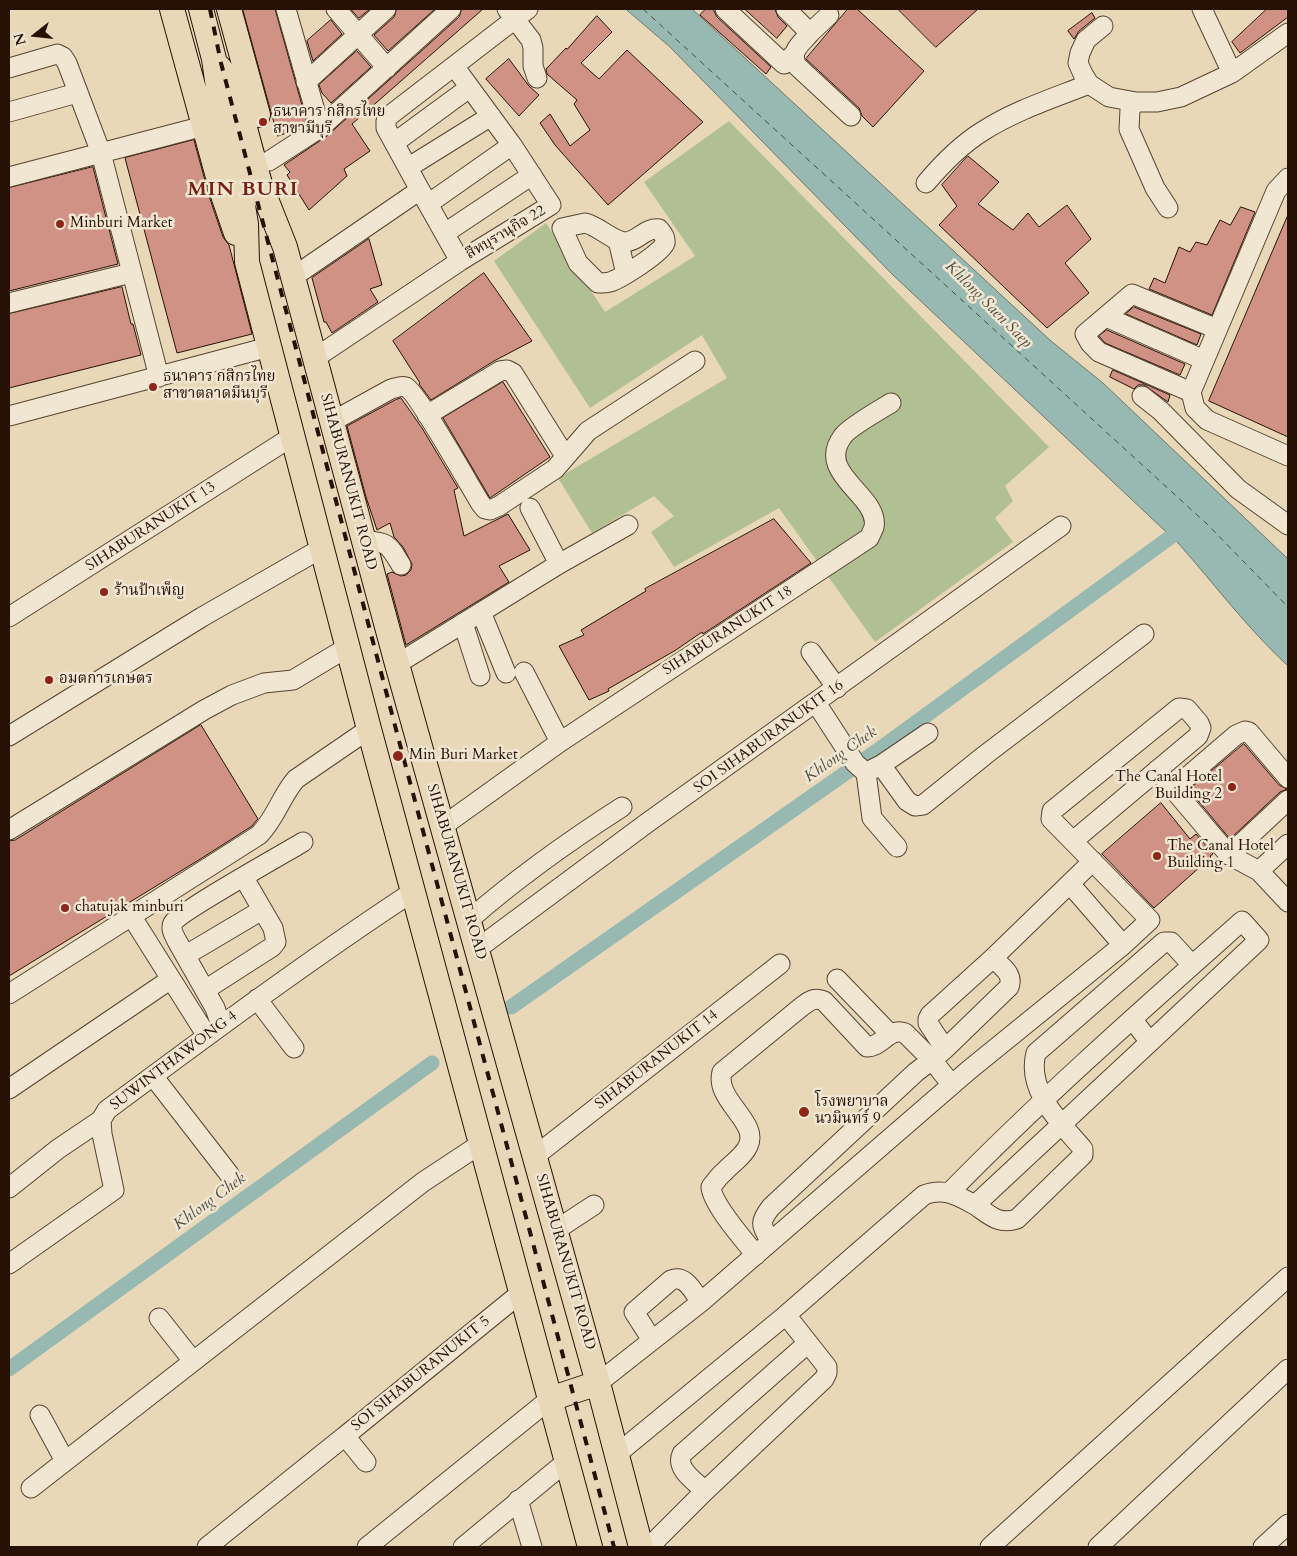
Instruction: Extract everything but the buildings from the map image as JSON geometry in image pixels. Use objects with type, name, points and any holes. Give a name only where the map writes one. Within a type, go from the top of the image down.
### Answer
[{"type":"main road","points":[[172,9],[223,195],[247,262]]},
{"type":"main road","name":"SIHABURANUKIT ROAD","points":[[201,9],[214,59],[221,108],[242,194],[246,224],[247,262],[369,729],[590,1547]]},
{"type":"main road","points":[[230,9],[269,161],[285,247]]},
{"type":"main road","name":"SIHABURANUKIT ROAD","points":[[214,59],[230,82],[236,95],[260,184],[285,247],[397,664],[598,1383],[640,1547]]},
{"type":"main road","points":[[550,1399],[598,1383]]},
{"type":"street","points":[[286,9],[320,128]]},
{"type":"street","points":[[336,9],[387,68]]},
{"type":"street","points":[[306,82],[386,9]]},
{"type":"street","points":[[269,161],[320,128],[451,9]]},
{"type":"street","points":[[725,9],[784,64],[810,33],[829,15]]},
{"type":"street","points":[[786,9],[810,33]]},
{"type":"street","points":[[1202,9],[1232,73]]},
{"type":"street","points":[[460,261],[385,124],[389,116],[454,66],[517,12],[531,40],[533,66],[537,78]]},
{"type":"street","points":[[1103,26],[1086,40],[1078,63],[1089,84],[1109,97],[1136,102],[1156,102],[1181,97],[1232,73],[1288,33]]},
{"type":"street","points":[[9,68],[57,54],[63,57],[67,63],[101,153],[159,377]]},
{"type":"street","points":[[794,54],[797,66],[850,116]]},
{"type":"street","name":"สีหบุรานุกิจ 22","points":[[316,358],[460,261],[551,205],[512,146],[454,66]]},
{"type":"street","points":[[926,183],[943,163],[983,131],[1028,108],[1089,84]]},
{"type":"street","points":[[394,143],[469,88]]},
{"type":"street","points":[[9,112],[77,93]]},
{"type":"street","points":[[1136,102],[1130,109],[1129,129],[1155,188],[1168,208]]},
{"type":"street","points":[[409,167],[491,116]]},
{"type":"street","points":[[9,177],[204,126]]},
{"type":"street","points":[[293,277],[424,196],[512,146]]},
{"type":"street","points":[[444,232],[532,175]]},
{"type":"street","points":[[1288,178],[1276,190],[1191,392],[1194,408],[1207,420],[1288,456]]},
{"type":"street","points":[[551,205],[578,263],[598,283],[608,283],[626,274],[662,249],[666,242],[659,229],[652,228],[627,242],[618,240],[593,225],[585,223],[562,228]]},
{"type":"street","points":[[618,240],[626,274]]},
{"type":"street","points":[[9,303],[132,273]]},
{"type":"street","points":[[1191,392],[1099,352],[1090,343],[1085,334],[1132,294],[1217,329]]},
{"type":"street","points":[[1106,317],[1204,360]]},
{"type":"street","points":[[9,416],[269,347]]},
{"type":"street","points":[[333,422],[370,400],[400,386],[406,387],[413,393],[427,414],[485,509],[490,510],[555,469],[588,431],[695,361]]},
{"type":"street","points":[[427,414],[500,370],[507,370],[513,373],[565,456]]},
{"type":"street","points":[[1142,396],[1161,410],[1238,489],[1288,525]]},
{"type":"street","name":"SIHABURANUKIT 18","points":[[443,826],[560,742],[869,538],[874,525],[871,510],[838,467],[835,450],[843,434],[891,403]]},
{"type":"street","name":"SIHABURANUKIT 13","points":[[9,617],[293,436]]},
{"type":"street","points":[[530,508],[559,564]]},
{"type":"street","points":[[397,664],[559,564],[628,525]]},
{"type":"street","name":"SOI SIHABURANUKIT 16","points":[[477,949],[647,824],[1061,526]]},
{"type":"street","points":[[364,541],[385,543],[390,547],[401,565]]},
{"type":"street","points":[[9,736],[194,622],[322,548]]},
{"type":"street","points":[[481,612],[515,673],[560,742]]},
{"type":"street","points":[[463,623],[480,676]]},
{"type":"street","points":[[816,703],[855,763],[873,769],[907,801],[915,806],[923,804],[1144,634]]},
{"type":"street","points":[[9,830],[204,710],[232,695],[264,683],[293,680],[348,647]]},
{"type":"street","points":[[811,652],[837,688]]},
{"type":"street","points":[[598,1383],[701,1302],[756,1255],[770,1240],[952,1085],[1150,920],[1094,861],[1073,841],[1050,819],[1052,811],[1179,708],[1187,709],[1199,723],[1201,732],[1073,841]]},
{"type":"street","points":[[9,994],[259,834],[269,825],[286,790],[296,780],[369,729]]},
{"type":"street","points":[[1173,789],[1236,734],[1245,731],[1249,732],[1288,778]]},
{"type":"street","points":[[873,769],[928,733]]},
{"type":"street","points":[[873,769],[872,818],[897,847]]},
{"type":"street","points":[[1157,770],[1230,855],[1259,871],[1288,902]]},
{"type":"street","points":[[1230,855],[1288,800]]},
{"type":"street","points":[[469,920],[560,849],[622,807]]},
{"type":"street","points":[[214,1030],[215,1008],[172,930],[173,924],[178,917],[303,842]]},
{"type":"street","points":[[1259,871],[1288,844]]},
{"type":"street","points":[[952,1085],[928,1023],[930,1014],[993,958],[1094,861]]},
{"type":"street","points":[[205,990],[272,947],[276,942],[273,928],[244,878]]},
{"type":"street","points":[[1070,884],[1122,945]]},
{"type":"street","name":"SUWINTHAWONG 4","points":[[9,1264],[114,1190],[102,1134],[102,1120],[107,1110],[257,999],[414,891]]},
{"type":"street","points":[[186,955],[262,910]]},
{"type":"street","points":[[950,1192],[994,1148],[1132,1019],[1242,921],[1259,940],[1063,1125],[975,1205]]},
{"type":"street","points":[[137,924],[171,979],[214,1030]]},
{"type":"street","points":[[617,1454],[786,1315],[924,1195],[941,1191],[950,1192],[975,1205],[999,1221],[1004,1222],[1017,1219],[1083,1155],[1083,1149],[1044,1101],[1036,1081],[1033,1062],[1036,1053],[1164,942],[1171,942],[1192,965]]},
{"type":"street","points":[[770,1240],[763,1229],[762,1222],[771,1206],[916,1072],[939,1055],[1009,987],[1011,976],[993,958]]},
{"type":"street","name":"SIHABURANUKIT 14","points":[[535,1156],[780,964]]},
{"type":"street","points":[[9,1089],[171,979]]},
{"type":"street","points":[[837,979],[890,1034]]},
{"type":"street","points":[[257,999],[294,1048]]},
{"type":"street","points":[[756,1255],[721,1209],[712,1193],[711,1187],[748,1147],[751,1137],[748,1127],[722,1086],[720,1078],[722,1072],[800,1008],[816,999],[824,1001],[866,1047],[876,1045],[890,1034],[900,1031],[939,1055]]},
{"type":"street","points":[[1132,1019],[1150,1042]]},
{"type":"street","points":[[154,1076],[229,1174]]},
{"type":"street","points":[[9,1188],[58,1149],[102,1120]]},
{"type":"street","points":[[31,1488],[422,1182],[482,1142]]},
{"type":"street","points":[[556,1230],[594,1205]]},
{"type":"street","points":[[990,1547],[1288,1277]]},
{"type":"street","points":[[652,1340],[634,1312],[671,1280],[678,1278],[685,1280],[701,1302]]},
{"type":"street","name":"SOI SIHABURANUKIT 5","points":[[366,1462],[345,1436],[522,1292]]},
{"type":"street","points":[[649,1547],[705,1491],[824,1379],[827,1367],[786,1315]]},
{"type":"street","points":[[159,1318],[193,1361]]},
{"type":"street","points":[[705,1491],[682,1467],[680,1463],[682,1454],[808,1343]]},
{"type":"street","points":[[1098,1547],[1288,1369]]},
{"type":"street","points":[[367,1547],[550,1399]]},
{"type":"street","points":[[40,1415],[65,1461]]},
{"type":"street","points":[[206,1547],[345,1436]]},
{"type":"street","points":[[463,1547],[567,1460]]},
{"type":"street","points":[[518,1500],[532,1547]]},
{"type":"street","points":[[1263,1547],[1288,1524]]},
{"type":"green space","points":[[729,121],[1049,447],[1005,486],[1013,501],[995,518],[1013,542],[875,642],[779,508],[674,567],[651,532],[674,516],[654,496],[592,533],[558,478],[727,378],[702,335],[590,408],[494,261],[546,223],[605,312],[695,256],[644,182]]},
{"type":"water","name":"Khlong Saen Saep","points":[[626,9],[692,9],[1051,341],[1103,383],[1288,559],[1288,666],[1245,622],[1179,544],[893,275],[670,47]]},
{"type":"waterway","name":"Khlong Chek","points":[[511,1007],[877,751],[1187,525]]},
{"type":"waterway","name":"Khlong Chek","points":[[9,1369],[432,1063]]},
{"type":"ferry route","points":[[643,9],[1207,524],[1288,607]]},
{"type":"railway","points":[[210,9],[221,63],[403,756],[614,1547]]},
{"type":"place","name":"ธนาคาร กสิกรไทย สาขามีบุรี","points":[[263,122]]},
{"type":"place","name":"Minburi Market","points":[[60,224]]},
{"type":"place","name":"ธนาคาร กสิกรไทย สาขาตลาดมีนบุรี","points":[[153,387]]},
{"type":"place","name":"ร้านป้าเพ็ญ","points":[[104,592]]},
{"type":"place","name":"อมตการเกษตร","points":[[49,680]]},
{"type":"place","name":"Min Buri Market","points":[[398,756]]},
{"type":"place","name":"The Canal Hotel Building 2","points":[[1232,787]]},
{"type":"place","name":"The Canal Hotel Building 1","points":[[1157,856]]},
{"type":"place","name":"chatujak minburi","points":[[65,908]]},
{"type":"place","name":"โรงพยาบาล นวมินทร์ 9","points":[[804,1112]]},
{"type":"district","name":"MIN BURI","points":[[243,190]]}]
